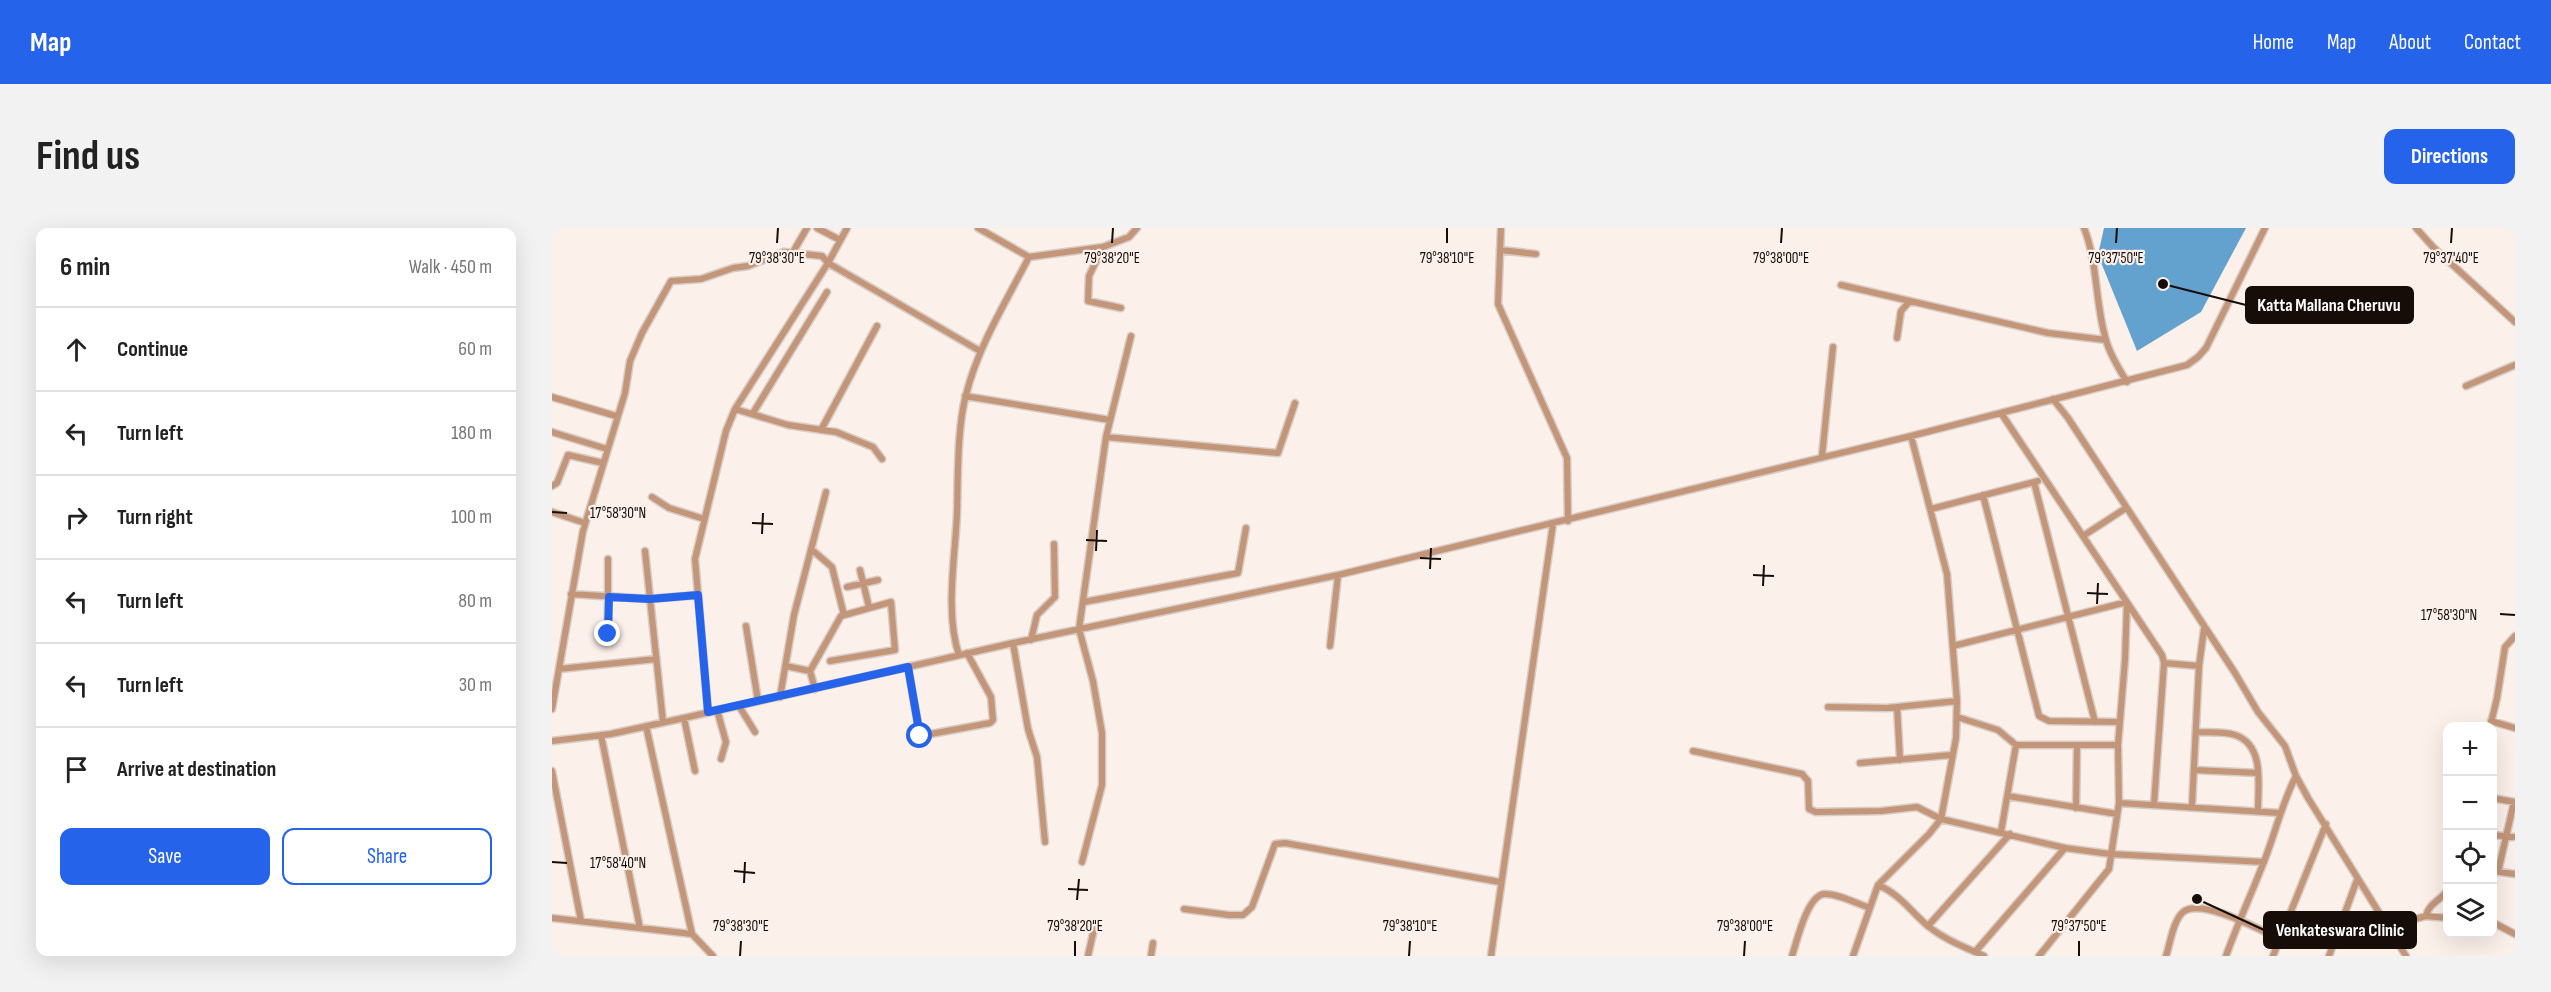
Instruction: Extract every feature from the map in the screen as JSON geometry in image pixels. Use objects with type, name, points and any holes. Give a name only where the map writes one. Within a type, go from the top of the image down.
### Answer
[{"type":"street","points":[[793,252],[807,228]]},
{"type":"street","points":[[817,228],[840,240]]},
{"type":"street","points":[[708,712],[694,559],[726,431],[735,409],[828,264],[847,228]]},
{"type":"street","points":[[978,228],[1029,257],[1103,248],[1130,237],[1137,228]]},
{"type":"street","points":[[1501,228],[1498,304],[1567,459],[1569,521]]},
{"type":"street","points":[[2084,228],[2095,272],[2106,340],[2127,382]]},
{"type":"street","points":[[552,741],[601,735],[684,718],[967,653],[1338,575],[1569,521],[2187,365],[2198,357],[2225,312],[2265,228]]},
{"type":"street","points":[[2416,228],[2515,322]]},
{"type":"street","points":[[1103,248],[1089,276],[1088,301],[1121,308]]},
{"type":"street","points":[[1500,250],[1536,254]]},
{"type":"street","points":[[552,709],[585,523],[616,416],[625,393],[630,361],[642,333],[671,281],[701,279],[733,268],[748,266],[784,252],[822,256],[828,264],[980,351]]},
{"type":"street","points":[[959,655],[953,637],[953,609],[959,460],[965,396],[980,351],[1029,257]]},
{"type":"street","points":[[1841,285],[2048,333],[2106,340]]},
{"type":"street","points":[[753,413],[827,291]]},
{"type":"street","points":[[1897,338],[1901,311],[1910,301]]},
{"type":"street","points":[[821,430],[877,326]]},
{"type":"street","points":[[1082,862],[1102,785],[1102,733],[1093,681],[1079,629],[1106,437],[1131,336]]},
{"type":"street","points":[[1822,456],[1833,346]]},
{"type":"street","points":[[2466,386],[2515,365]]},
{"type":"street","points":[[965,396],[1110,420]]},
{"type":"street","points":[[552,397],[616,416]]},
{"type":"street","points":[[2053,399],[2068,418],[2258,712],[2285,746],[2296,776],[2386,927],[2406,956]]},
{"type":"street","points":[[1106,437],[1278,453],[1295,403]]},
{"type":"street","points":[[735,409],[788,425],[836,432],[873,447],[882,459]]},
{"type":"street","points":[[2001,413],[2158,647],[2164,663],[2154,804]]},
{"type":"street","points":[[552,432],[607,449]]},
{"type":"street","points":[[1853,956],[1878,885],[1941,819],[1951,755],[1956,738],[1957,701],[1947,574],[1911,436]]},
{"type":"street","points":[[552,486],[557,483],[568,454],[603,463]]},
{"type":"street","points":[[1931,508],[2044,478]]},
{"type":"street","points":[[2034,482],[2095,722]]},
{"type":"street","points":[[780,697],[794,615],[826,492]]},
{"type":"street","points":[[1983,495],[2039,716],[2049,722],[2119,722]]},
{"type":"street","points":[[652,497],[669,508],[704,519]]},
{"type":"street","points":[[2083,536],[2126,508]]},
{"type":"street","points":[[552,512],[585,523]]},
{"type":"street","points":[[1491,956],[1554,524]]},
{"type":"street","points":[[1084,602],[1238,573],[1246,528]]},
{"type":"street","points":[[1031,640],[1037,615],[1056,597],[1054,544]]},
{"type":"street","points":[[811,549],[832,567],[844,615]]},
{"type":"street","points":[[645,551],[663,722]]},
{"type":"street","points":[[608,559],[608,634]]},
{"type":"street","points":[[860,570],[869,607]]},
{"type":"street","points":[[1330,646],[1338,575]]},
{"type":"street","points":[[848,587],[878,580]]},
{"type":"street","points":[[572,594],[650,599],[698,595]]},
{"type":"street","points":[[815,689],[810,670],[841,616],[891,602],[895,650],[830,661]]},
{"type":"street","points":[[1953,646],[2127,602]]},
{"type":"street","points":[[2039,956],[2106,874],[2119,803],[2118,745],[2126,660],[2127,602]]},
{"type":"street","points":[[746,626],[758,701]]},
{"type":"street","points":[[2192,806],[2199,666],[2204,629]]},
{"type":"street","points":[[2491,722],[2497,698],[2505,647],[2515,636]]},
{"type":"street","points":[[1013,643],[1028,729],[1037,758],[1045,842]]},
{"type":"street","points":[[908,667],[920,736],[990,723],[993,720],[993,703],[967,653]]},
{"type":"street","points":[[559,669],[656,659]]},
{"type":"street","points":[[2164,663],[2199,666]]},
{"type":"street","points":[[786,666],[810,670]]},
{"type":"street","points":[[1828,707],[1897,707],[1957,701]]},
{"type":"street","points":[[739,706],[754,732]]},
{"type":"street","points":[[1897,707],[1900,760]]},
{"type":"street","points":[[717,710],[726,742],[721,759]]},
{"type":"street","points":[[1957,717],[1998,730],[2016,746],[2118,745]]},
{"type":"street","points":[[684,718],[695,771]]},
{"type":"street","points":[[2497,725],[2515,728]]},
{"type":"street","points":[[646,726],[692,934],[712,956]]},
{"type":"street","points":[[2197,732],[2233,734],[2244,739],[2256,754],[2258,810]]},
{"type":"street","points":[[601,735],[640,928]]},
{"type":"street","points":[[2001,832],[2016,746]]},
{"type":"street","points":[[2076,808],[2077,746]]},
{"type":"street","points":[[1693,751],[1802,774],[1808,781],[1808,805],[1812,812],[1881,811],[1917,807],[1941,819],[2065,848],[2110,854],[2264,862]]},
{"type":"street","points":[[1860,763],[1951,755]]},
{"type":"street","points":[[2194,770],[2258,773]]},
{"type":"street","points":[[552,771],[582,921]]},
{"type":"street","points":[[2226,956],[2296,776]]},
{"type":"street","points":[[2008,796],[2117,814]]},
{"type":"street","points":[[2497,799],[2515,802],[2497,866]]},
{"type":"street","points":[[2119,803],[2280,813]]},
{"type":"street","points":[[2273,956],[2326,824]]},
{"type":"street","points":[[1928,926],[2010,834]]},
{"type":"street","points":[[2497,835],[2515,837]]},
{"type":"street","points":[[1185,909],[1244,915],[1252,907],[1275,844],[1285,843],[1500,882]]},
{"type":"street","points":[[1976,952],[2065,848]]},
{"type":"street","points":[[2497,872],[2515,874]]},
{"type":"street","points":[[2329,956],[2358,880]]},
{"type":"street","points":[[1878,885],[1894,894],[1928,926],[1951,942],[1984,956]]},
{"type":"street","points":[[1792,956],[1808,910],[1816,897],[1822,894],[1829,895],[1870,908]]},
{"type":"street","points":[[2426,916],[2429,906],[2443,897]]},
{"type":"street","points":[[2166,956],[2179,918],[2188,909],[2200,908],[2239,920],[2280,939]]},
{"type":"street","points":[[2386,927],[2426,916],[2443,918]]},
{"type":"street","points":[[552,918],[692,934]]},
{"type":"street","points":[[2497,924],[2515,934]]},
{"type":"street","points":[[1088,956],[1094,929]]},
{"type":"street","points":[[1151,956],[1153,943]]},
{"type":"water","points":[[2104,228],[2246,228],[2201,312],[2137,351],[2098,255]]},
{"type":"place","name":"Katta Mallana Cheruvu","points":[[2163,284]]},
{"type":"place","name":"Venkateswara Clinic","points":[[2197,899]]},
{"type":"route","points":[[608,634],[609,597],[650,599],[698,595],[708,712],[908,667],[920,736]]}]
